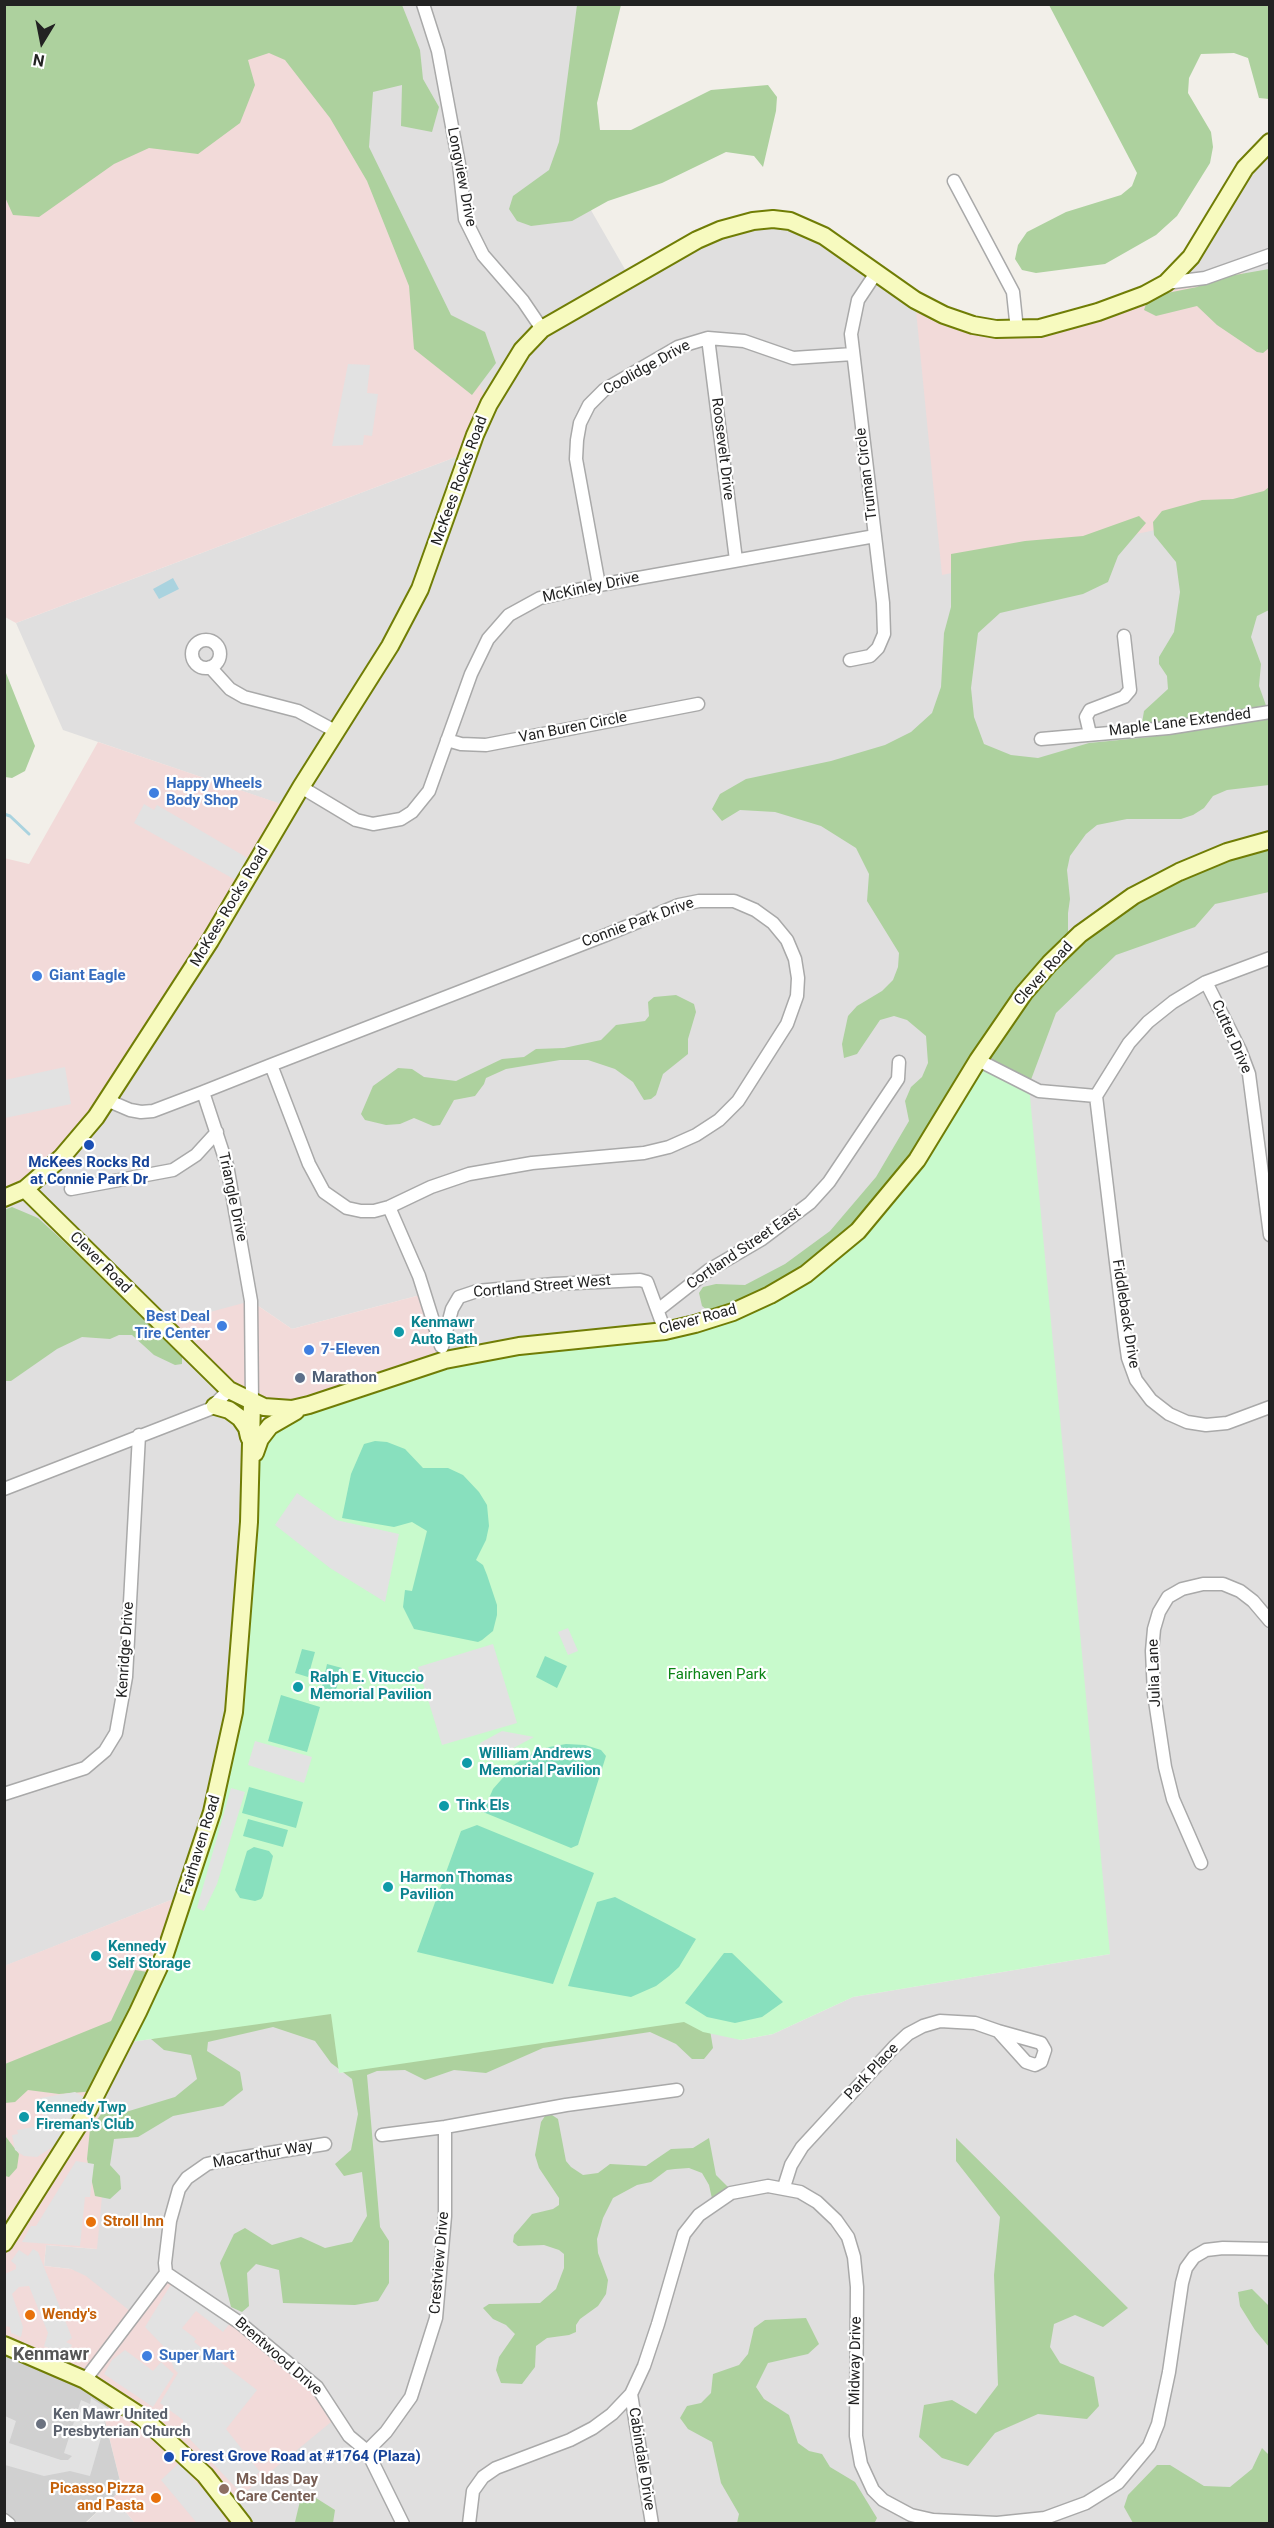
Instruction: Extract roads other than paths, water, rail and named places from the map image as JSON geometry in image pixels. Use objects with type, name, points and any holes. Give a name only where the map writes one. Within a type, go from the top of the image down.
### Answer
[{"type":"street","name":"Longview Drive","points":[[423,4],[438,51],[459,164],[465,219],[483,255],[523,301],[542,329]]},
{"type":"street","name":"McKees Rocks Road","points":[[4,1198],[25,1188],[62,1157],[109,1101],[210,941],[301,787],[390,646],[420,589],[475,435],[489,404],[522,350],[542,329],[697,240],[720,230],[753,221],[773,219],[790,221],[809,228],[944,315],[973,325],[1017,330],[1040,328],[1098,312],[1144,295],[1166,283],[1191,258],[1245,168],[1269,142]]},
{"type":"street","points":[[954,181],[1012,292],[1017,330]]},
{"type":"street","points":[[1166,283],[1205,278],[1269,255]]},
{"type":"street","name":"Truman Circle","points":[[850,660],[870,656],[878,648],[884,634],[884,612],[851,334],[858,300],[876,273]]},
{"type":"street","name":"Coolidge Drive","points":[[598,585],[576,459],[580,423],[589,405],[604,390],[678,347],[708,338],[744,341],[793,358],[853,354]]},
{"type":"street","name":"Roosevelt Drive","points":[[708,338],[736,560]]},
{"type":"street","name":"McKinley Drive","points":[[301,787],[356,820],[372,824],[401,819],[412,812],[423,802],[429,791],[479,655],[498,627],[522,606],[540,598],[598,585],[875,536]]},
{"type":"street","name":"Maple Lane Extended","points":[[1089,734],[1086,725],[1089,710],[1124,697],[1130,690],[1124,636]]},
{"type":"street","points":[[210,667],[230,689],[244,697],[298,711],[337,732]]},
{"type":"street","name":"Van Buren Circle","points":[[447,740],[461,744],[486,745],[698,704]]},
{"type":"street","name":"Maple Lane Extended","points":[[1041,740],[1168,728],[1269,712]]},
{"type":"street","name":"Clever Road","points":[[25,1188],[229,1390],[252,1403],[279,1409],[309,1405],[443,1353],[665,1331],[733,1312],[770,1295],[806,1274],[858,1231],[917,1160],[978,1060],[1024,993],[1050,963],[1105,915],[1134,896],[1179,872],[1227,852],[1269,840]]},
{"type":"street","name":"Connie Park Drive","points":[[203,1092],[271,1065],[679,905],[699,900],[734,901],[755,910],[773,923],[787,940],[795,959],[798,978],[793,1011],[743,1094],[711,1125],[696,1135],[669,1147],[644,1153],[532,1163],[469,1174],[431,1187],[389,1207],[361,1211],[347,1208],[324,1192],[309,1164],[271,1065]]},
{"type":"street","points":[[978,1060],[1039,1092],[1096,1096],[1129,1043],[1148,1022],[1173,1002],[1206,982],[1269,958]]},
{"type":"street","name":"Cutter Drive","points":[[1206,982],[1240,1050],[1249,1074],[1269,1235]]},
{"type":"street","name":"Cortland Street East","points":[[658,1310],[709,1270],[762,1239],[810,1203],[840,1166],[898,1079],[898,1062]]},
{"type":"street","points":[[109,1101],[130,1110],[153,1111],[203,1092]]},
{"type":"street","name":"Triangle Drive","points":[[203,1092],[227,1166],[251,1301],[252,1403]]},
{"type":"street","name":"Fiddleback Drive","points":[[1096,1096],[1125,1337],[1128,1358],[1136,1380],[1151,1400],[1169,1414],[1188,1422],[1206,1425],[1227,1424],[1269,1407]]},
{"type":"street","points":[[71,1189],[153,1176],[173,1170],[196,1155],[217,1132]]},
{"type":"street","points":[[389,1207],[419,1276],[443,1353]]},
{"type":"street","name":"Cortland Street West","points":[[443,1353],[455,1303],[459,1297],[477,1291],[640,1280],[647,1282],[650,1287],[665,1331]]},
{"type":"street","points":[[4,1489],[215,1406],[229,1390]]},
{"type":"street","name":"Fairhaven Road","points":[[4,2243],[81,2121],[108,2072],[165,1954],[212,1812],[234,1712],[252,1448],[252,1403]]},
{"type":"street","points":[[251,1465],[260,1439],[270,1426],[309,1405]]},
{"type":"street","points":[[215,1406],[229,1410],[240,1418],[247,1428],[252,1448]]},
{"type":"street","name":"Kenridge Drive","points":[[4,1794],[85,1768],[105,1751],[116,1733],[126,1677],[139,1435]]},
{"type":"street","name":"Julia Lane","points":[[1201,1863],[1173,1798],[1165,1767],[1154,1694],[1152,1651],[1154,1629],[1159,1612],[1168,1597],[1182,1589],[1203,1584],[1223,1584],[1240,1591],[1253,1601],[1269,1621]]},
{"type":"street","name":"Park Place","points":[[784,2187],[791,2165],[802,2147],[908,2034],[940,2020],[975,2023],[999,2031]]},
{"type":"street","points":[[382,2135],[446,2127],[566,2105],[677,2090]]},
{"type":"street","name":"Crestview Drive","points":[[367,2451],[386,2432],[411,2397],[436,2318],[445,2216],[446,2127]]},
{"type":"street","name":"Macarthur Way","points":[[166,2272],[170,2221],[179,2189],[196,2170],[220,2161],[325,2145]]},
{"type":"street","name":"Midway Drive","points":[[469,2523],[473,2491],[483,2477],[496,2468],[570,2440],[593,2428],[612,2414],[631,2394],[644,2366],[658,2324],[684,2234],[699,2215],[731,2193],[768,2186],[784,2187],[800,2192],[817,2202],[836,2220],[848,2237],[854,2258],[857,2287],[857,2451],[873,2490],[895,2508],[911,2515],[933,2520],[997,2523],[1045,2518],[1086,2503],[1118,2483],[1149,2446],[1158,2424],[1186,2268],[1194,2257],[1206,2250],[1269,2249]]},
{"type":"street","points":[[85,2379],[166,2272]]},
{"type":"street","name":"Brentwood Drive","points":[[166,2272],[240,2323],[317,2386],[349,2436],[367,2451],[403,2523]]},
{"type":"street","points":[[4,2344],[85,2379],[142,2417],[205,2475],[243,2523]]},
{"type":"street","name":"Cabindale Drive","points":[[631,2394],[652,2523]]},
{"type":"street","points":[[4,2520],[9,2523]]},
{"type":"water","points":[[173,578],[179,589],[159,599],[153,589]]},
{"type":"waterway","points":[[4,814],[10,816],[29,834]]},
{"type":"place","name":"Happy Wheels Body Shop","points":[[154,793]]},
{"type":"place","name":"Giant Eagle","points":[[37,976]]},
{"type":"place","name":"McKees Rocks Rd at Connie Park Dr","points":[[89,1145]]},
{"type":"place","name":"Best Deal Tire Center","points":[[222,1326]]},
{"type":"place","name":"Kenmawr Auto Bath","points":[[399,1332]]},
{"type":"place","name":"7-Eleven","points":[[309,1350]]},
{"type":"place","name":"Marathon","points":[[300,1378]]},
{"type":"place","name":"Ralph E. Vituccio Memorial Pavilion","points":[[298,1687]]},
{"type":"place","name":"William Andrews Memorial Pavilion","points":[[467,1763]]},
{"type":"place","name":"Tink Els","points":[[444,1806]]},
{"type":"place","name":"Harmon Thomas Pavilion","points":[[388,1887]]},
{"type":"place","name":"Kennedy Self Storage","points":[[96,1956]]},
{"type":"place","name":"Kennedy Twp Fireman's Club","points":[[24,2117]]},
{"type":"place","name":"Stroll Inn","points":[[91,2222]]},
{"type":"place","name":"Wendy's","points":[[30,2315]]},
{"type":"place","name":"Super Mart","points":[[147,2356]]},
{"type":"place","name":"Ken Mawr United Presbyterian Church","points":[[41,2424]]},
{"type":"place","name":"Forest Grove Road at #1764 (Plaza)","points":[[169,2457]]},
{"type":"place","name":"Ms Idas Day Care Center","points":[[224,2489]]},
{"type":"place","name":"Picasso Pizza and Pasta","points":[[156,2498]]},
{"type":"district","name":"Kenmawr","points":[[51,2355]]},
{"type":"park label","name":"Fairhaven Park","points":[[717,1675]]}]
